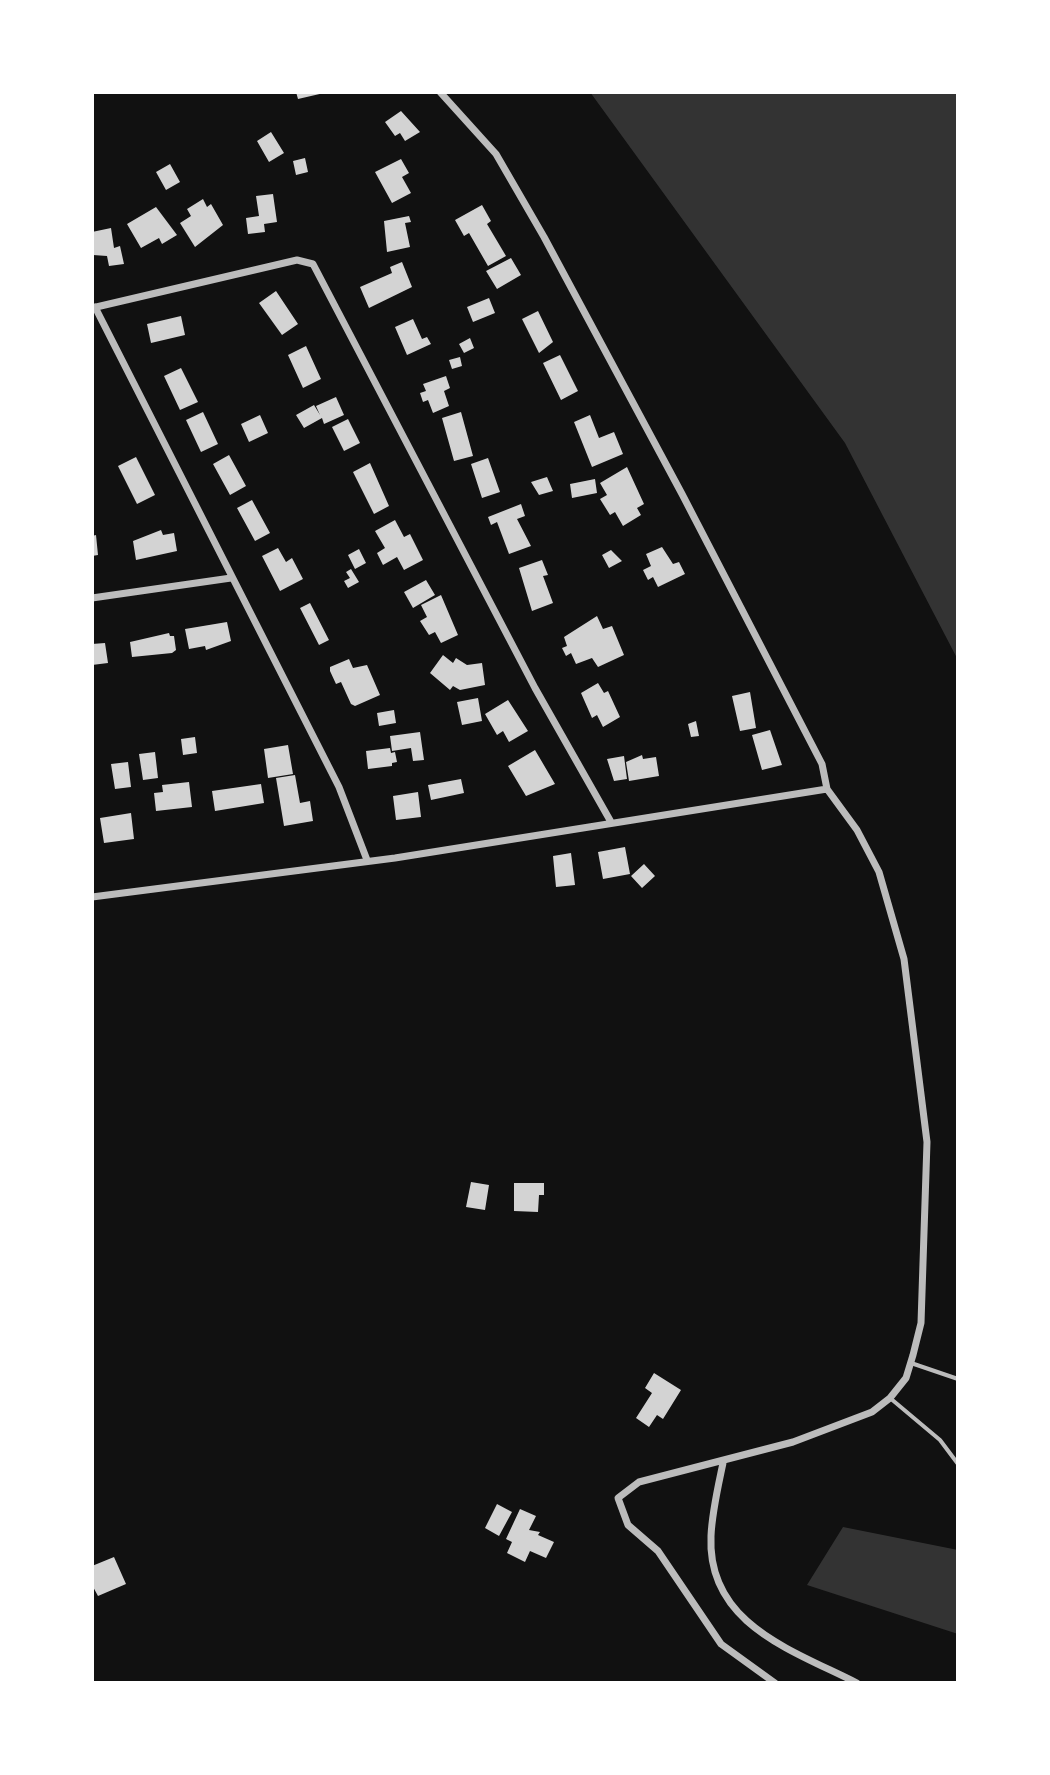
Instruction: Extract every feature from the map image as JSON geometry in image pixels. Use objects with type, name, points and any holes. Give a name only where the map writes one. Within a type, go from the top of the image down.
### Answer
[{"type":"street","points":[[440,92],[496,154],[551,249],[822,764],[827,789],[857,830],[879,872],[899,933],[915,1028],[927,1142],[926,1245],[921,1323],[906,1378],[890,1398],[872,1412],[723,1463],[639,1482],[618,1498],[620,1513],[628,1525],[658,1551],[721,1644],[775,1683]]},
{"type":"street","points":[[367,860],[339,787],[94,307],[297,260],[313,264],[535,688],[611,822]]},
{"type":"street","points":[[92,598],[231,578]]},
{"type":"street","points":[[92,897],[367,860],[760,802],[827,789]]},
{"type":"street","points":[[723,1463],[711,1535],[712,1556],[725,1598],[739,1617],[784,1646],[857,1683]]},
{"type":"lane","points":[[911,1363],[958,1379]]},
{"type":"lane","points":[[890,1398],[940,1440],[958,1464]]},
{"type":"shaded area","points":[[590,92],[958,92],[958,660],[845,443]]},
{"type":"shaded area","points":[[843,1527],[958,1550],[958,1634],[807,1585]]},
{"type":"building","points":[[296,92],[324,92],[324,93],[298,99]]},
{"type":"building","points":[[401,111],[420,132],[405,141],[400,133],[395,136],[385,122]]},
{"type":"building","points":[[271,132],[284,153],[269,162],[257,141]]},
{"type":"building","points":[[305,158],[308,172],[296,175],[293,161]]},
{"type":"building","points":[[401,159],[409,173],[402,177],[411,193],[392,203],[375,172]]},
{"type":"building","points":[[170,164],[180,182],[166,190],[156,172]]},
{"type":"building","points":[[273,194],[277,222],[264,224],[265,232],[248,234],[246,218],[259,216],[256,196]]},
{"type":"building","points":[[203,199],[207,207],[211,204],[223,225],[195,247],[180,223],[191,216],[187,209]]},
{"type":"building","points":[[482,205],[491,221],[487,224],[506,256],[488,266],[469,233],[464,236],[455,220]]},
{"type":"building","points":[[156,207],[177,235],[162,244],[159,238],[141,248],[127,224]]},
{"type":"building","points":[[409,216],[411,222],[405,223],[410,247],[387,252],[384,221]]},
{"type":"building","points":[[111,228],[114,248],[120,246],[124,264],[109,266],[107,256],[93,255],[92,232]]},
{"type":"building","points":[[511,258],[521,275],[497,289],[486,271]]},
{"type":"building","points":[[402,262],[412,287],[369,308],[360,287],[392,273],[390,267]]},
{"type":"building","points":[[276,291],[298,324],[282,335],[259,303]]},
{"type":"building","points":[[489,298],[495,313],[473,322],[467,307]]},
{"type":"building","points":[[538,311],[553,342],[539,353],[522,319]]},
{"type":"building","points":[[181,316],[185,335],[151,343],[147,324]]},
{"type":"building","points":[[413,319],[422,339],[427,337],[431,344],[407,355],[395,327]]},
{"type":"building","points":[[470,338],[474,348],[464,353],[459,344]]},
{"type":"building","points":[[306,346],[321,379],[303,388],[288,355]]},
{"type":"building","points":[[560,355],[578,391],[561,400],[543,363]]},
{"type":"building","points":[[460,357],[462,366],[452,369],[449,360]]},
{"type":"building","points":[[181,368],[198,402],[180,410],[164,376]]},
{"type":"building","points":[[446,376],[450,388],[444,391],[449,406],[433,413],[428,400],[423,402],[420,393],[426,391],[423,384]]},
{"type":"building","points":[[336,397],[344,415],[324,424],[322,418],[304,428],[296,415],[314,405],[320,415],[316,406]]},
{"type":"building","points":[[203,412],[218,444],[201,452],[186,420]]},
{"type":"building","points":[[461,412],[473,456],[454,461],[442,418]]},
{"type":"building","points":[[260,415],[268,433],[249,442],[241,424]]},
{"type":"building","points":[[590,415],[599,438],[614,432],[623,454],[592,467],[574,422]]},
{"type":"building","points":[[348,419],[360,443],[344,451],[332,427]]},
{"type":"building","points":[[229,455],[246,486],[230,495],[213,464]]},
{"type":"building","points":[[136,457],[155,495],[137,504],[118,466]]},
{"type":"building","points":[[488,458],[500,492],[482,498],[471,464]]},
{"type":"building","points":[[370,463],[389,506],[374,514],[353,472]]},
{"type":"building","points":[[627,467],[644,504],[637,508],[641,515],[623,526],[615,512],[610,515],[600,499],[607,495],[600,483]]},
{"type":"building","points":[[547,477],[553,491],[539,495],[531,482]]},
{"type":"building","points":[[595,479],[597,493],[572,498],[570,484]]},
{"type":"building","points":[[252,500],[270,533],[255,541],[237,508]]},
{"type":"building","points":[[521,504],[525,516],[517,519],[531,546],[509,554],[497,522],[491,525],[488,517]]},
{"type":"building","points":[[395,520],[404,537],[410,534],[423,560],[404,570],[397,557],[383,565],[377,553],[385,548],[375,531]]},
{"type":"building","points":[[161,530],[163,535],[174,533],[177,551],[136,560],[133,541]]},
{"type":"building","points":[[96,535],[98,555],[92,556],[92,536]]},
{"type":"building","points":[[662,547],[673,564],[679,562],[685,574],[658,587],[653,577],[648,580],[643,570],[651,566],[646,554]]},
{"type":"building","points":[[278,548],[286,562],[292,558],[303,579],[280,591],[262,556]]},
{"type":"building","points":[[359,549],[366,563],[355,569],[348,555]]},
{"type":"building","points":[[611,550],[622,561],[609,568],[602,555]]},
{"type":"building","points":[[542,560],[548,575],[543,576],[553,603],[532,611],[519,568]]},
{"type":"building","points":[[351,569],[359,582],[348,588],[344,581],[350,578],[346,572]]},
{"type":"building","points":[[426,580],[435,595],[413,608],[404,592]]},
{"type":"building","points":[[441,595],[458,635],[441,643],[435,632],[429,635],[420,621],[427,617],[421,605]]},
{"type":"building","points":[[310,603],[329,640],[319,645],[300,608]]},
{"type":"building","points":[[597,616],[603,629],[612,626],[624,655],[598,667],[592,658],[576,664],[571,653],[566,656],[562,648],[567,646],[564,637]]},
{"type":"building","points":[[227,622],[231,641],[206,650],[205,646],[189,649],[185,629]]},
{"type":"building","points":[[169,633],[174,636],[176,650],[172,653],[132,657],[130,642]]},
{"type":"building","points":[[105,643],[108,663],[92,665],[92,644]]},
{"type":"building","points":[[443,655],[453,663],[456,658],[467,665],[482,663],[485,685],[460,690],[453,686],[450,690],[430,673]]},
{"type":"building","points":[[349,659],[353,668],[367,665],[380,695],[355,706],[351,704],[341,682],[336,684],[330,671],[330,667]]},
{"type":"building","points":[[598,683],[604,693],[608,691],[620,717],[603,727],[597,715],[592,718],[581,693]]},
{"type":"building","points":[[750,692],[756,728],[740,731],[732,696]]},
{"type":"building","points":[[478,698],[482,721],[462,725],[457,702]]},
{"type":"building","points":[[508,700],[528,731],[509,742],[503,731],[497,735],[485,714]]},
{"type":"building","points":[[394,710],[396,723],[379,726],[377,713]]},
{"type":"building","points":[[696,721],[699,736],[691,737],[688,724]]},
{"type":"building","points":[[770,730],[782,765],[762,770],[752,735]]},
{"type":"building","points":[[420,732],[424,760],[413,761],[411,748],[392,751],[390,736]]},
{"type":"building","points":[[195,737],[197,753],[183,755],[181,739]]},
{"type":"building","points":[[288,745],[293,774],[268,778],[264,749]]},
{"type":"building","points":[[390,748],[391,753],[395,752],[397,762],[392,766],[368,769],[366,751]]},
{"type":"building","points":[[535,750],[555,784],[526,796],[508,766]]},
{"type":"building","points":[[155,752],[158,778],[143,780],[139,754]]},
{"type":"building","points":[[642,755],[643,759],[656,757],[659,776],[629,781],[626,762]]},
{"type":"building","points":[[624,756],[627,779],[614,781],[607,759]]},
{"type":"building","points":[[128,762],[131,787],[115,789],[111,764]]},
{"type":"building","points":[[295,775],[300,803],[310,801],[313,821],[284,826],[276,778]]},
{"type":"building","points":[[461,779],[464,793],[431,800],[428,785]]},
{"type":"building","points":[[189,782],[192,807],[156,811],[154,793],[163,792],[162,785]]},
{"type":"building","points":[[261,784],[264,803],[215,811],[212,791]]},
{"type":"building","points":[[418,792],[421,817],[396,820],[393,796]]},
{"type":"building","points":[[131,813],[134,839],[104,843],[100,818]]},
{"type":"building","points":[[625,847],[630,874],[603,879],[598,852]]},
{"type":"building","points":[[571,853],[575,885],[556,887],[553,856]]},
{"type":"building","points":[[644,864],[655,876],[642,888],[631,876]]},
{"type":"building","points":[[471,1182],[489,1185],[485,1210],[466,1207]]},
{"type":"building","points":[[514,1183],[544,1183],[544,1195],[539,1195],[538,1212],[514,1211]]},
{"type":"building","points":[[654,1373],[681,1390],[663,1419],[657,1415],[649,1427],[636,1418],[652,1393],[645,1388]]},
{"type":"building","points":[[497,1504],[512,1512],[499,1536],[485,1528]]},
{"type":"building","points":[[520,1509],[536,1516],[529,1530],[540,1532],[538,1535],[554,1542],[546,1558],[530,1551],[525,1562],[507,1553],[512,1542],[506,1539]]},
{"type":"building","points":[[114,1557],[126,1584],[98,1596],[92,1585],[92,1566]]}]
